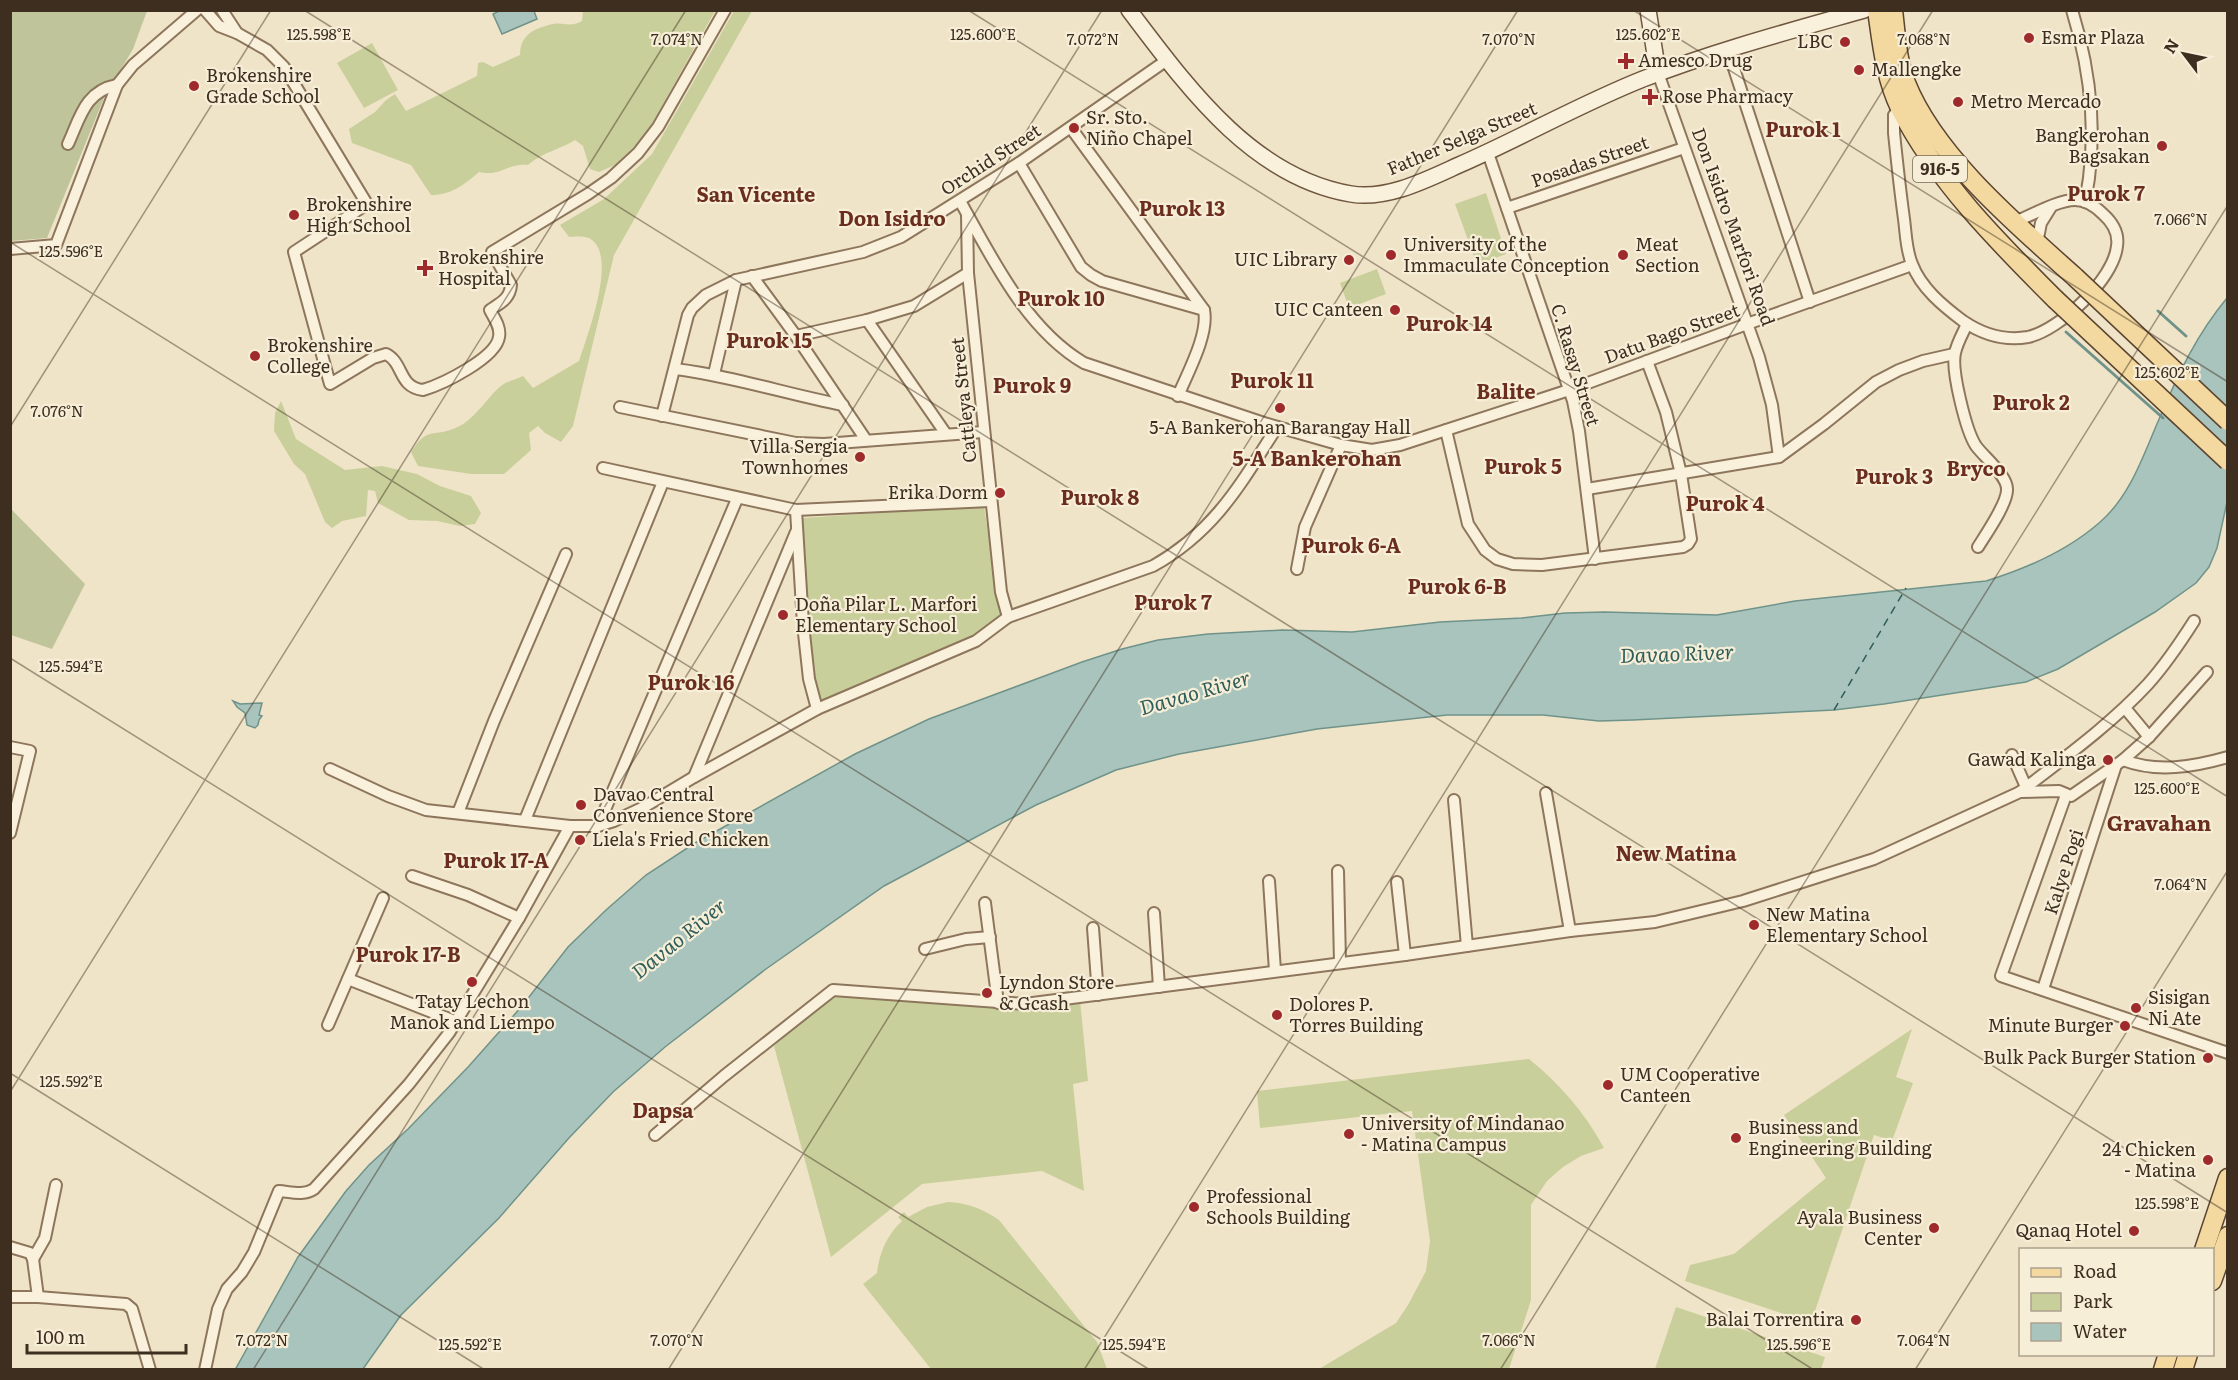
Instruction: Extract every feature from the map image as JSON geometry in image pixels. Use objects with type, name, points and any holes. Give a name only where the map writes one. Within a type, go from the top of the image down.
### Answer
[{"type":"main road","name":"Father Selga Street","points":[[1129,10],[1167,60],[1214,114],[1255,149],[1300,177],[1337,191],[1363,195],[1384,193],[1429,178],[1488,153],[1598,99],[1658,74],[1728,50],[1864,10]]},
{"type":"main road","name":"Don Isidro Marfori Road","points":[[1648,10],[1658,74]]},
{"type":"main road","name":"916-5","points":[[1877,10],[1884,59],[1900,108],[1933,160],[1981,223],[2055,299],[2228,461]]},
{"type":"main road","name":"916-5","points":[[1893,10],[1901,67],[1916,103],[1947,151],[2015,222],[2228,422]]},
{"type":"main road","points":[[2205,1248],[2228,1178]]},
{"type":"main road","points":[[2214,1275],[2228,1236]]},
{"type":"street","points":[[10,249],[56,245],[117,85],[134,65],[197,10]]},
{"type":"street","points":[[205,10],[219,27],[237,33],[267,50],[284,67],[367,204],[294,252],[330,384],[373,358],[386,354],[395,361],[402,377],[410,386],[419,390],[428,389],[481,361],[491,352],[497,343],[500,331],[489,310],[509,296],[511,285],[492,252],[588,194],[611,178],[638,153],[658,127],[726,10]]},
{"type":"street","points":[[222,10],[237,33]]},
{"type":"street","points":[[2072,10],[2083,55],[2092,129],[2091,168],[2085,202]]},
{"type":"street","points":[[1728,50],[1810,302]]},
{"type":"street","name":"Orchid Street","points":[[662,416],[692,308],[706,295],[736,280],[876,248],[901,237],[1019,163],[1167,60]]},
{"type":"street","name":"Don Isidro Marfori Road","points":[[1658,74],[1747,324],[1769,393],[1779,457]]},
{"type":"street","points":[[68,144],[86,105],[94,95],[105,87],[117,85]]},
{"type":"street","points":[[1900,108],[1894,116],[1894,133],[1907,245],[1912,266],[1931,293],[1967,324],[1988,334],[2011,338],[2027,337],[2052,327],[2086,297],[2109,268],[2116,253],[2118,239],[2105,215],[2085,202],[2071,200],[2015,222]]},
{"type":"street","points":[[1071,128],[1204,310],[1206,321],[1204,330],[1178,396]]},
{"type":"street","name":"Posadas Street","points":[[1507,208],[1684,148]]},
{"type":"street","name":"C. Rasay Street","points":[[1488,153],[1578,421],[1595,559]]},
{"type":"street","points":[[1019,163],[1082,267],[1091,275],[1204,310]]},
{"type":"street","name":"Datu Bago Street","points":[[960,201],[1023,305],[1053,340],[1069,354],[1084,363],[1178,396],[1277,427],[1359,449],[1385,449],[1569,390],[1912,266]]},
{"type":"street","points":[[2037,243],[2041,223],[2051,207]]},
{"type":"street","name":"Cattleya Street","points":[[967,214],[968,273],[990,501],[1001,592],[1008,617]]},
{"type":"street","points":[[796,336],[867,320],[914,306],[968,273]]},
{"type":"street","points":[[752,276],[796,336],[866,440]]},
{"type":"street","points":[[714,374],[736,280]]},
{"type":"street","points":[[867,320],[946,434]]},
{"type":"street","points":[[1967,324],[1954,354],[1968,433],[2006,483],[2008,492],[1995,521],[1978,547]]},
{"type":"street","points":[[1587,489],[1779,457],[1876,382],[1923,361],[1954,354]]},
{"type":"street","points":[[1446,430],[1466,516],[1475,537],[1485,550],[1497,559],[1528,566],[1683,547],[1691,538],[1681,474],[1666,412],[1647,361]]},
{"type":"street","points":[[675,369],[714,374],[843,405]]},
{"type":"street","points":[[620,407],[796,443],[824,444],[983,432]]},
{"type":"street","points":[[330,770],[426,810],[570,826],[598,826],[614,821],[644,807],[817,709],[976,641],[1008,617],[1153,566],[1183,547],[1218,514],[1277,427]]},
{"type":"street","points":[[1297,569],[1305,527],[1341,445]]},
{"type":"street","points":[[603,468],[736,499],[796,510],[990,501]]},
{"type":"street","points":[[525,820],[663,482]]},
{"type":"street","points":[[598,826],[736,499]]},
{"type":"street","points":[[796,510],[809,679],[817,709]]},
{"type":"street","points":[[694,777],[796,532]]},
{"type":"street","points":[[458,813],[566,554]]},
{"type":"street","points":[[655,1135],[724,1076],[833,990],[1025,1004],[1098,995],[1570,931],[1655,922],[1743,901],[1874,859],[2023,789],[2125,708],[2166,663],[2194,621]]},
{"type":"street","points":[[2023,789],[2059,791],[2071,796],[2120,763],[2149,736],[2207,672]]},
{"type":"street","points":[[2125,708],[2149,736]]},
{"type":"street","points":[[10,747],[30,751],[10,833]]},
{"type":"street","points":[[2012,755],[2023,789]]},
{"type":"street","points":[[2120,763],[2138,766],[2189,766],[2228,757]]},
{"type":"street","name":"Kalye Pogi","points":[[2043,990],[2120,763]]},
{"type":"street","points":[[1546,793],[1570,931]]},
{"type":"street","points":[[2066,795],[2001,976],[2228,1053]]},
{"type":"street","points":[[1454,800],[1467,946]]},
{"type":"street","points":[[205,1370],[218,1309],[227,1289],[242,1272],[254,1252],[279,1191],[308,1193],[314,1189],[409,1084],[457,1022],[570,826]]},
{"type":"street","points":[[1338,871],[1340,963]]},
{"type":"street","points":[[412,876],[468,895],[519,918]]},
{"type":"street","points":[[1269,881],[1275,971]]},
{"type":"street","points":[[1397,882],[1405,955]]},
{"type":"street","points":[[328,1025],[383,898]]},
{"type":"street","points":[[985,903],[998,1003]]},
{"type":"street","points":[[1154,913],[1159,987]]},
{"type":"street","points":[[1093,928],[1098,995]]},
{"type":"street","points":[[925,949],[966,939],[990,937]]},
{"type":"street","points":[[348,980],[457,1022]]},
{"type":"street","points":[[33,1259],[45,1238],[56,1185]]},
{"type":"street","points":[[10,1247],[30,1254],[33,1259],[38,1297]]},
{"type":"street","points":[[10,1297],[38,1297],[130,1306],[150,1370]]},
{"type":"green space","points":[[11,11],[147,11],[133,49],[104,98],[47,238],[11,241]]},
{"type":"green space","points":[[583,11],[715,11],[645,136],[615,165],[599,172],[590,169],[583,146],[575,140],[528,165],[514,166],[493,173],[479,172],[457,188],[438,195],[431,195],[411,165],[352,143],[349,129],[375,112],[395,94],[406,111],[477,76],[478,63],[483,62],[493,67],[520,55],[522,42],[534,30],[553,24],[582,21]]},
{"type":"green space","points":[[734,11],[752,11],[614,255],[573,426],[561,442],[538,426],[529,433],[531,450],[504,474],[471,474],[418,466],[411,452],[421,439],[430,434],[453,429],[468,421],[502,385],[523,376],[533,388],[579,361],[598,298],[602,263],[599,250],[590,238],[569,237],[560,225],[604,199],[652,154]]},
{"type":"green space","points":[[372,43],[398,90],[364,108],[337,63]]},
{"type":"green space","points":[[1486,193],[1506,254],[1477,265],[1455,204]]},
{"type":"green space","points":[[1377,269],[1386,294],[1349,308],[1340,283]]},
{"type":"green space","points":[[281,401],[296,439],[345,470],[382,466],[417,474],[440,486],[471,496],[481,513],[475,524],[460,526],[437,521],[409,520],[378,503],[375,491],[368,490],[366,516],[342,521],[332,528],[325,522],[305,474],[294,464],[274,431],[275,413]]},
{"type":"green space","points":[[984,506],[1001,616],[977,635],[821,703],[812,676],[803,518]]},
{"type":"green space","points":[[11,509],[85,584],[52,649],[11,635]]},
{"type":"green space","points":[[833,994],[1027,1010],[1080,1000],[1088,1081],[1073,1084],[1084,1191],[1042,1171],[922,1184],[831,1257],[774,1046]]},
{"type":"green space","points":[[1912,1029],[1896,1077],[1913,1083],[1892,1141],[1874,1135],[1811,1323],[1685,1281],[1690,1265],[1734,1254],[1826,1178],[1784,1115]]},
{"type":"green space","points":[[1529,1059],[1571,1100],[1589,1123],[1604,1148],[1581,1156],[1563,1167],[1547,1181],[1531,1205],[1531,1300],[1509,1369],[1319,1369],[1396,1323],[1426,1271],[1430,1241],[1412,1111],[1260,1128],[1257,1091]]},
{"type":"green space","points":[[948,1202],[975,1207],[999,1220],[1097,1342],[1107,1369],[931,1369],[863,1284],[877,1273],[885,1245],[892,1232],[902,1221],[898,1217],[904,1212],[908,1217],[927,1207]]},
{"type":"green space","points":[[1676,1307],[1825,1357],[1821,1369],[1655,1369]]},
{"type":"water","points":[[501,10],[534,11],[537,19],[502,34],[493,14]]},
{"type":"water","name":"Davao River","points":[[2227,298],[2227,502],[2217,548],[2209,567],[2196,583],[2155,612],[2058,669],[2026,682],[1834,710],[1599,721],[1543,715],[1447,715],[1317,729],[1179,754],[1116,770],[1036,805],[884,886],[766,969],[665,1047],[613,1092],[568,1139],[499,1218],[401,1315],[363,1369],[235,1370],[298,1257],[346,1191],[369,1165],[408,1129],[469,1066],[522,1006],[568,947],[646,875],[695,843],[855,754],[929,719],[1082,662],[1158,640],[1208,634],[1282,630],[1352,632],[1440,622],[1522,618],[1565,613],[1717,615],[1795,601],[1986,581],[2060,550],[2087,533],[2110,512],[2136,473],[2189,355],[2206,326]]},
{"type":"water","points":[[233,701],[240,704],[262,703],[259,715],[262,716],[255,728],[247,725],[245,713]]},
{"type":"waterway","points":[[2158,311],[2186,336]]},
{"type":"waterway","points":[[2066,332],[2163,418]]},
{"type":"ferry route","points":[[1834,710],[1906,588]]},
{"type":"place","name":"Esmar Plaza","points":[[2029,38]]},
{"type":"place","name":"LBC","points":[[1845,42]]},
{"type":"place","name":"Amesco Drug","points":[[1626,61]]},
{"type":"place","name":"Mallengke","points":[[1859,70]]},
{"type":"place","name":"Brokenshire Grade School","points":[[194,86]]},
{"type":"place","name":"Rose Pharmacy","points":[[1650,97]]},
{"type":"place","name":"Metro Mercado","points":[[1958,102]]},
{"type":"place","name":"Sr. Sto. Niño Chapel","points":[[1074,128]]},
{"type":"place","name":"Bangkerohan Bagsakan","points":[[2162,146]]},
{"type":"place","name":"Brokenshire High School","points":[[294,215]]},
{"type":"place","name":"University of the Immaculate Conception","points":[[1391,255]]},
{"type":"place","name":"Meat Section","points":[[1623,255]]},
{"type":"place","name":"UIC Library","points":[[1349,260]]},
{"type":"place","name":"Brokenshire Hospital","points":[[425,268]]},
{"type":"place","name":"UIC Canteen","points":[[1395,310]]},
{"type":"place","name":"Brokenshire College","points":[[255,356]]},
{"type":"place","name":"5-A Bankerohan Barangay Hall","points":[[1280,408]]},
{"type":"place","name":"Villa Sergia Townhomes","points":[[860,457]]},
{"type":"place","name":"Erika Dorm","points":[[1000,493]]},
{"type":"place","name":"Doña Pilar L. Marfori Elementary School","points":[[783,615]]},
{"type":"place","name":"Gawad Kalinga","points":[[2108,760]]},
{"type":"place","name":"Davao Central Convenience Store","points":[[581,805]]},
{"type":"place","name":"Liela's Fried Chicken","points":[[580,840]]},
{"type":"place","name":"New Matina Elementary School","points":[[1754,925]]},
{"type":"place","name":"Tatay Lechon Manok and Liempo","points":[[472,982]]},
{"type":"place","name":"Lyndon Store & Gcash","points":[[987,993]]},
{"type":"place","name":"Sisigan Ni Ate","points":[[2136,1008]]},
{"type":"place","name":"Dolores P. Torres Building","points":[[1277,1015]]},
{"type":"place","name":"Minute Burger","points":[[2125,1026]]},
{"type":"place","name":"Bulk Pack Burger Station","points":[[2208,1058]]},
{"type":"place","name":"UM Cooperative Canteen","points":[[1608,1085]]},
{"type":"place","name":"University of Mindanao - Matina Campus","points":[[1349,1134]]},
{"type":"place","name":"Business and Engineering Building","points":[[1736,1138]]},
{"type":"place","name":"24 Chicken - Matina","points":[[2208,1160]]},
{"type":"place","name":"Professional Schools Building","points":[[1194,1207]]},
{"type":"place","name":"Ayala Business Center","points":[[1934,1228]]},
{"type":"place","name":"Qanaq Hotel","points":[[2134,1231]]},
{"type":"place","name":"Balai Torrentira","points":[[1856,1320]]},
{"type":"district","name":"Purok 1","points":[[1803,130]]},
{"type":"district","name":"Purok 7","points":[[2106,194]]},
{"type":"district","name":"San Vicente","points":[[756,195]]},
{"type":"district","name":"Purok 13","points":[[1182,209]]},
{"type":"district","name":"Don Isidro","points":[[892,219]]},
{"type":"district","name":"Purok 10","points":[[1061,299]]},
{"type":"district","name":"Purok 14","points":[[1449,324]]},
{"type":"district","name":"Purok 15","points":[[769,341]]},
{"type":"district","name":"Purok 11","points":[[1272,381]]},
{"type":"district","name":"Purok 9","points":[[1032,386]]},
{"type":"district","name":"Balite","points":[[1506,392]]},
{"type":"district","name":"Purok 2","points":[[2031,403]]},
{"type":"district","name":"5-A Bankerohan","points":[[1317,459]]},
{"type":"district","name":"Purok 5","points":[[1523,467]]},
{"type":"district","name":"Bryco","points":[[1976,469]]},
{"type":"district","name":"Purok 3","points":[[1894,477]]},
{"type":"district","name":"Purok 8","points":[[1100,498]]},
{"type":"district","name":"Purok 4","points":[[1725,504]]},
{"type":"district","name":"Purok 6-A","points":[[1351,546]]},
{"type":"district","name":"Purok 6-B","points":[[1457,587]]},
{"type":"district","name":"Purok 7","points":[[1173,603]]},
{"type":"district","name":"Purok 16","points":[[691,683]]},
{"type":"district","name":"Gravahan","points":[[2159,824]]},
{"type":"district","name":"New Matina","points":[[1676,854]]},
{"type":"district","name":"Purok 17-A","points":[[496,861]]},
{"type":"district","name":"Purok 17-B","points":[[408,955]]},
{"type":"district","name":"Dapsa","points":[[663,1111]]}]
